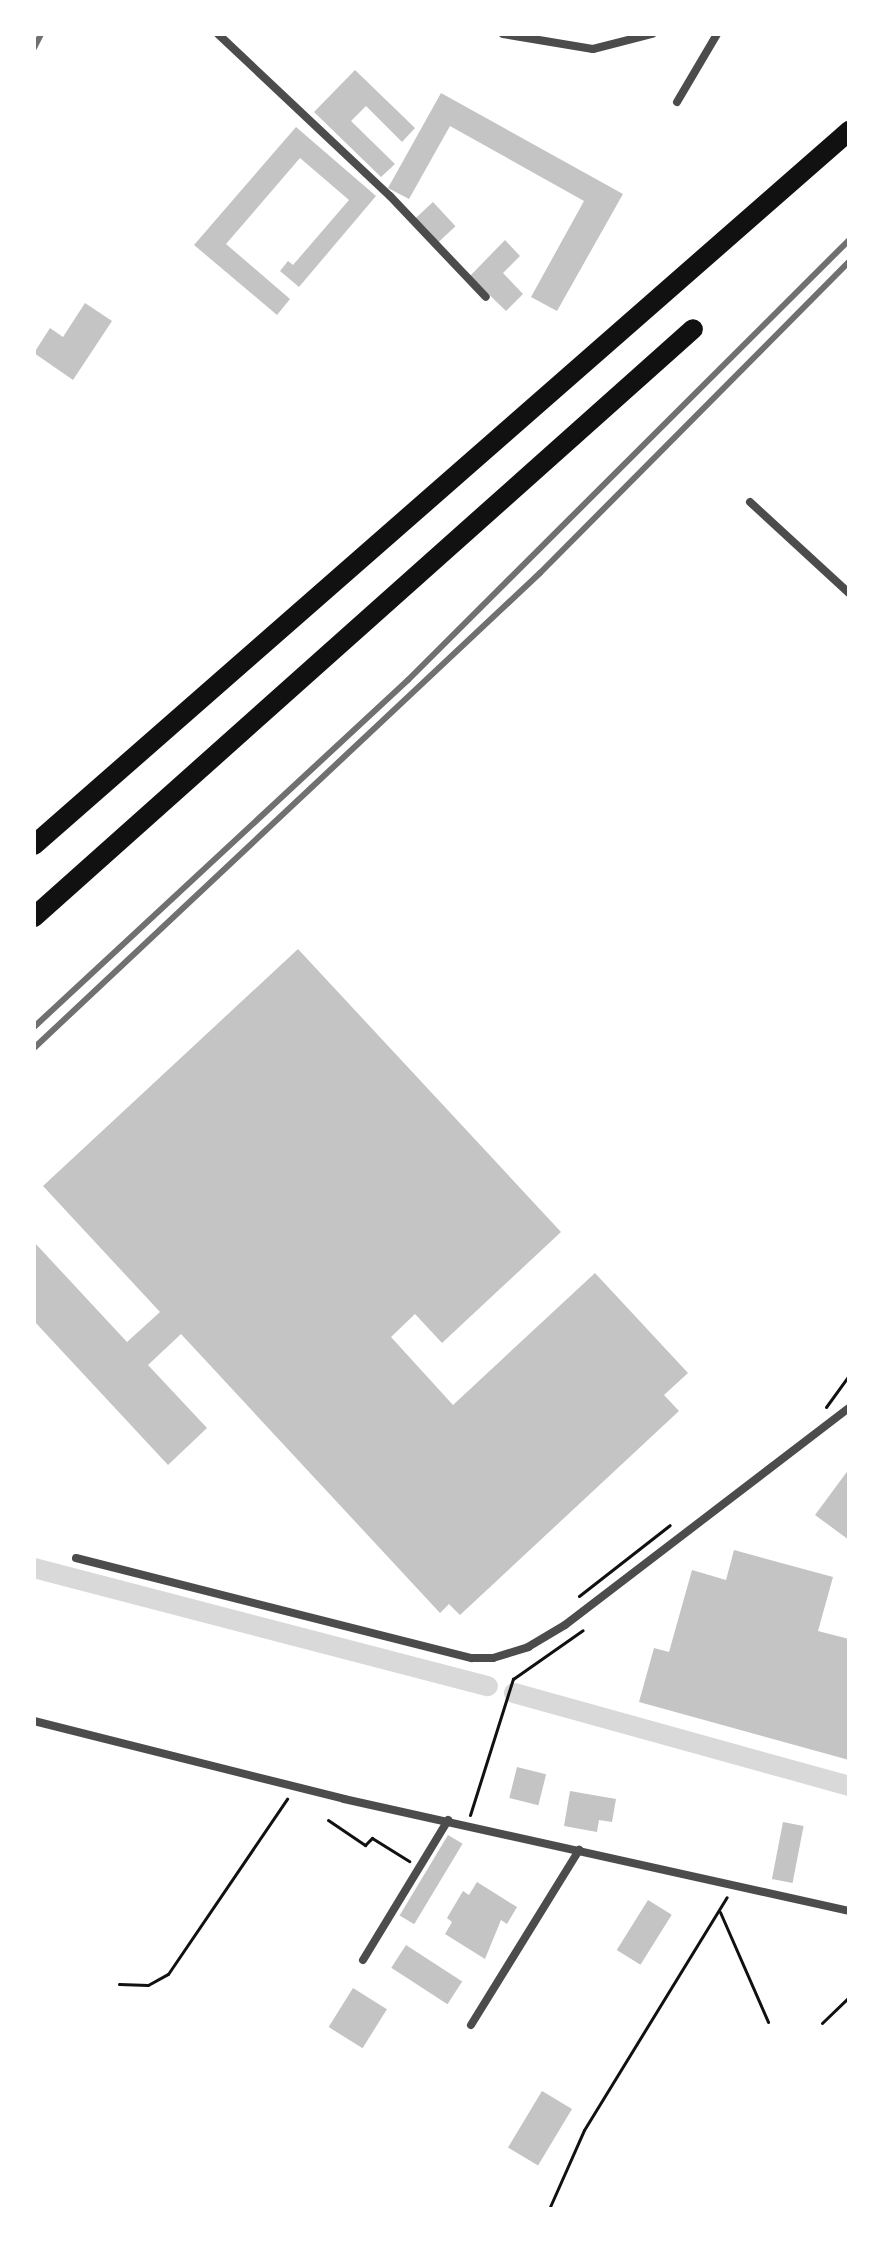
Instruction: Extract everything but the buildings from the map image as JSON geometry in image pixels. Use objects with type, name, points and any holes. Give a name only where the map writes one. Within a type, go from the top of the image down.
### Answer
[{"type":"highway","points":[[34,845],[849,131]]},
{"type":"highway","points":[[34,917],[693,329]]},
{"type":"street","points":[[218,34],[390,196],[486,297]]},
{"type":"street","points":[[503,34],[593,49],[652,34]]},
{"type":"street","points":[[677,102],[717,34]]},
{"type":"street","points":[[750,502],[849,593]]},
{"type":"street","points":[[76,1558],[472,1658],[493,1658],[528,1647],[565,1625],[849,1408]]},
{"type":"street","points":[[34,1721],[337,1797],[849,1911]]},
{"type":"street","points":[[363,1960],[448,1820]]},
{"type":"street","points":[[471,2025],[579,1850]]},
{"type":"path","points":[[119,1984],[148,1985],[180,1960],[295,1786]]},
{"type":"path","points":[[328,1820],[365,1845],[372,1838],[405,1860],[413,1859]]},
{"type":"path","points":[[549,2209],[577,2141],[734,1885]]},
{"type":"path","points":[[719,1910],[768,2022]]},
{"type":"path","points":[[822,2023],[849,1997]]},
{"type":"waterway","points":[[34,1568],[488,1686]]},
{"type":"waterway","points":[[514,1693],[849,1786]]},
{"type":"railway","points":[[34,48],[41,34]]},
{"type":"railway","points":[[34,1027],[408,680],[849,240]]},
{"type":"railway","points":[[34,1048],[540,573],[849,262]]}]
